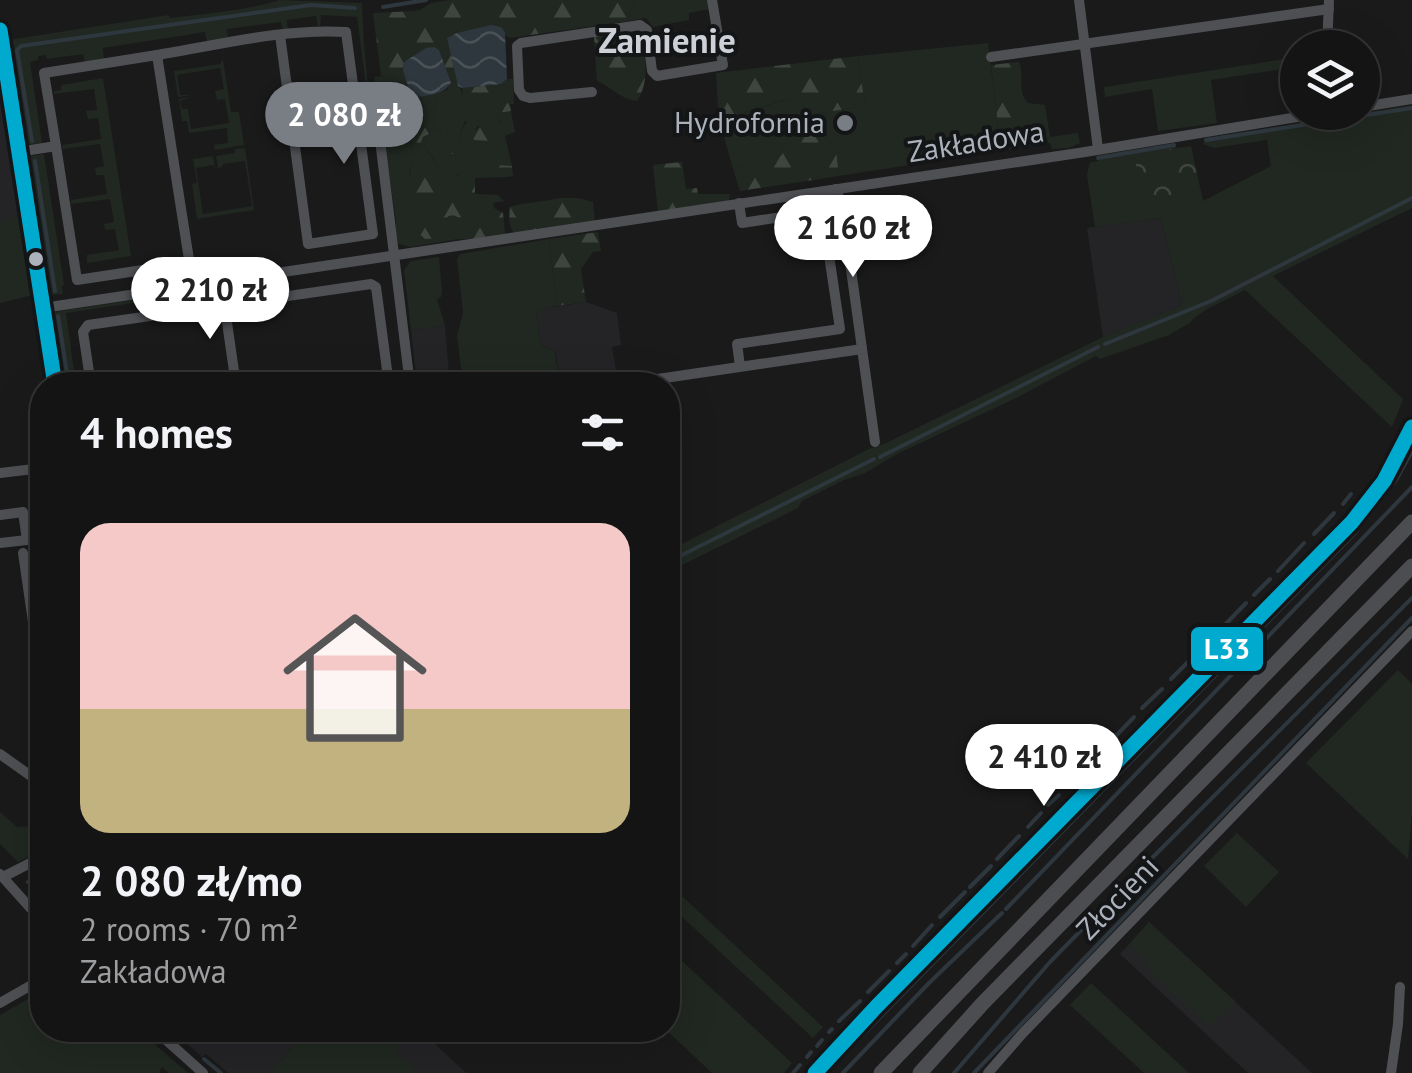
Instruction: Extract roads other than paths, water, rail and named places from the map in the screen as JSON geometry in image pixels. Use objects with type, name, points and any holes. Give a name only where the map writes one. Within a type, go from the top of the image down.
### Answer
[{"type":"highway","points":[[881,1073],[1412,522]]},
{"type":"highway","points":[[920,1073],[995,990],[1412,566]]},
{"type":"street","points":[[592,92],[523,96],[519,90],[517,46],[640,25],[647,30],[652,71],[657,76],[723,65],[712,0]]},
{"type":"street","points":[[1079,0],[1098,150]]},
{"type":"street","points":[[991,58],[1329,4],[1328,30]]},
{"type":"street","points":[[0,30],[53,372]]},
{"type":"street","points":[[189,263],[77,280],[44,67],[157,55],[318,30],[346,32],[394,256],[408,372]]},
{"type":"street","points":[[280,35],[311,268]]},
{"type":"street","points":[[157,55],[192,285]]},
{"type":"street","points":[[1380,104],[1412,100]]},
{"type":"street","name":"Zakładowa","points":[[43,308],[1280,120]]},
{"type":"street","points":[[308,244],[373,234],[370,133]]},
{"type":"street","points":[[18,152],[56,146]]},
{"type":"street","points":[[836,189],[842,205],[875,442]]},
{"type":"street","points":[[739,203],[742,223],[814,212],[823,215],[840,329],[738,344],[740,366]]},
{"type":"street","points":[[122,274],[126,296]]},
{"type":"street","points":[[221,281],[234,372]]},
{"type":"street","points":[[89,372],[83,332],[88,325],[371,284],[376,287],[387,372]]},
{"type":"street","points":[[382,336],[403,334]]},
{"type":"street","points":[[802,334],[806,357]]},
{"type":"street","points":[[680,375],[862,349]]},
{"type":"street","points":[[816,1073],[876,1007],[1352,522],[1384,481],[1410,431]]},
{"type":"street","points":[[0,474],[30,470]]},
{"type":"street","points":[[0,516],[22,512],[30,540],[0,544]]},
{"type":"street","points":[[23,553],[30,601]]},
{"type":"street","name":"Złocieni","points":[[988,1073],[1412,631]]},
{"type":"street","points":[[0,754],[30,775]]},
{"type":"street","points":[[30,863],[1,876],[30,908]]},
{"type":"street","points":[[0,1003],[30,986]]},
{"type":"street","points":[[1391,1073],[1400,988]]},
{"type":"street","points":[[168,1042],[202,1073]]},
{"type":"water","points":[[491,25],[505,32],[507,79],[501,84],[458,86],[447,38]]},
{"type":"water","points":[[434,47],[439,50],[451,82],[439,92],[412,98],[404,62]]},
{"type":"waterway","points":[[383,7],[426,0]]},
{"type":"waterway","points":[[32,141],[17,50],[21,46],[311,5],[355,8]]},
{"type":"waterway","points":[[1206,140],[1412,108]]},
{"type":"waterway","points":[[1098,158],[1174,145]]},
{"type":"waterway","points":[[35,161],[55,291]]},
{"type":"waterway","points":[[1105,344],[1211,301],[1412,198]]},
{"type":"waterway","points":[[58,316],[67,372]]},
{"type":"waterway","points":[[880,457],[1098,347]]},
{"type":"waterway","points":[[843,1055],[1355,533],[1396,480],[1412,451]]},
{"type":"waterway","points":[[680,556],[874,459]]},
{"type":"waterway","points":[[1006,909],[1412,487]]},
{"type":"waterway","points":[[1343,504],[1351,494]]},
{"type":"waterway","points":[[1314,534],[1334,513]]},
{"type":"waterway","points":[[1278,571],[1304,543]]},
{"type":"waterway","points":[[1254,595],[1270,579]]},
{"type":"waterway","points":[[954,1073],[1050,962],[1412,598]]},
{"type":"waterway","points":[[1220,630],[1246,603]]},
{"type":"waterway","points":[[974,1073],[1412,618]]},
{"type":"waterway","points":[[1171,679],[1214,636]]},
{"type":"waterway","points":[[1142,708],[1162,689]]},
{"type":"waterway","points":[[1112,740],[1134,717]]},
{"type":"waterway","points":[[1092,761],[1105,748]]},
{"type":"waterway","points":[[1079,775],[1084,769]]},
{"type":"waterway","points":[[1066,787],[1073,781]]},
{"type":"waterway","points":[[1048,805],[1059,795]]},
{"type":"waterway","points":[[1028,827],[1041,813]]},
{"type":"waterway","points":[[997,859],[1019,836]]},
{"type":"waterway","points":[[970,887],[991,866]]},
{"type":"waterway","points":[[940,917],[965,892]]},
{"type":"waterway","points":[[843,1073],[1002,913]]},
{"type":"waterway","points":[[913,946],[932,925]]},
{"type":"waterway","points":[[897,963],[906,954]]},
{"type":"waterway","points":[[868,992],[889,971]]},
{"type":"waterway","points":[[839,1021],[860,1001]]},
{"type":"waterway","points":[[829,1032],[832,1029]]},
{"type":"waterway","points":[[817,1046],[822,1040]]},
{"type":"waterway","points":[[807,1057],[811,1052]]},
{"type":"waterway","points":[[204,1059],[221,1073]]},
{"type":"waterway","points":[[827,1073],[836,1062]]},
{"type":"waterway","points":[[793,1073],[800,1065]]},
{"type":"place","name":"Hydrofornia","points":[[845,123]]},
{"type":"district","name":"Zamienie","points":[[667,41]]}]
